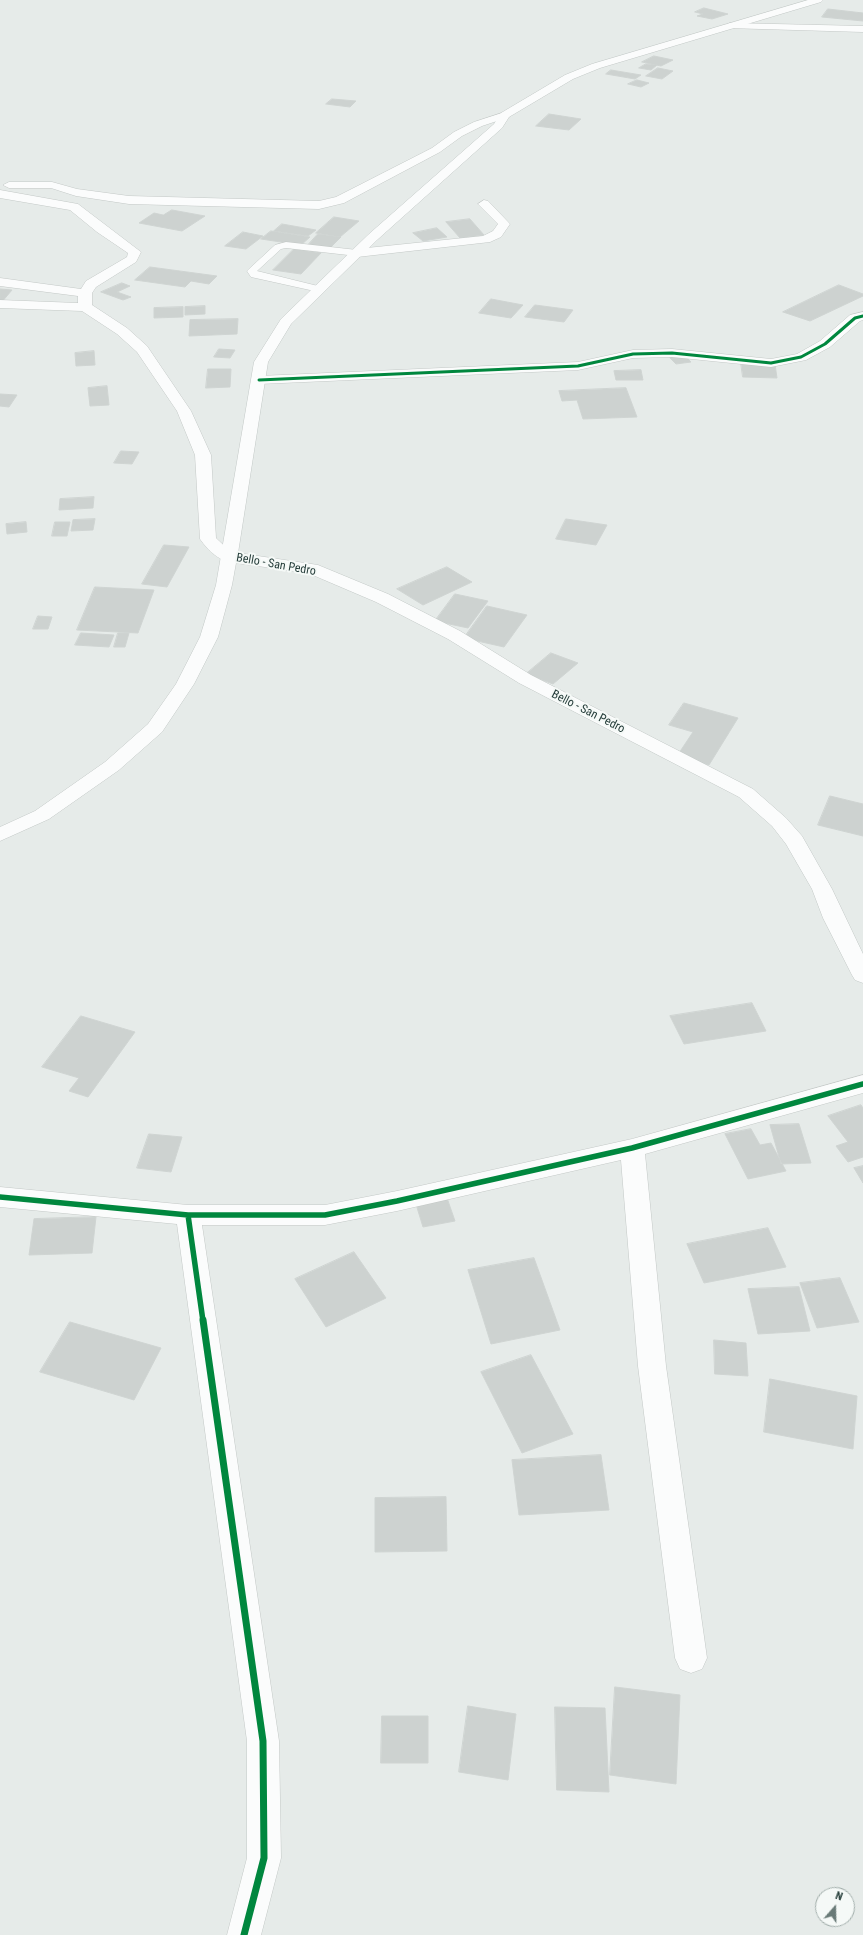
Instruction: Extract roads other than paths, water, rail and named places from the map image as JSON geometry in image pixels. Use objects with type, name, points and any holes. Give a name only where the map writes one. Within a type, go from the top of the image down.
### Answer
[{"type":"street","points":[[0,187],[30,184],[52,185],[76,192],[129,200],[224,201],[291,205],[330,203],[436,150],[458,134],[478,124],[505,115],[569,77],[596,66],[818,0]]},
{"type":"street","points":[[730,26],[863,29]]},
{"type":"street","points":[[0,834],[42,815],[112,766],[155,728],[185,684],[210,637],[224,586],[261,362],[271,344],[286,322],[319,289],[498,126],[505,115]]},
{"type":"street","points":[[0,194],[74,207],[101,229],[135,252],[132,259],[91,284],[85,293],[85,307]]},
{"type":"street","points":[[357,253],[486,239],[497,234],[504,224],[484,204]]},
{"type":"street","points":[[0,282],[85,293]]},
{"type":"street","points":[[0,304],[85,307],[122,331],[142,349],[184,411],[202,455],[208,539],[228,557]]},
{"type":"street","points":[[259,380],[578,366],[633,354],[672,353],[771,363],[801,357],[825,344],[855,318],[863,316]]},
{"type":"street","name":"Bello - San Pedro","points":[[228,557],[312,568],[382,598],[454,635],[525,679],[746,793],[780,822],[795,841],[822,889],[834,918],[863,975]]},
{"type":"street","points":[[0,1197],[188,1215],[325,1215],[397,1201],[632,1148],[863,1084]]},
{"type":"street","points":[[632,1148],[652,1366],[691,1658]]},
{"type":"street","points":[[188,1215],[263,1741],[264,1858],[244,1935]]},
{"type":"lane","points":[[319,289],[254,275],[252,271],[278,247],[282,246],[357,253]]}]
